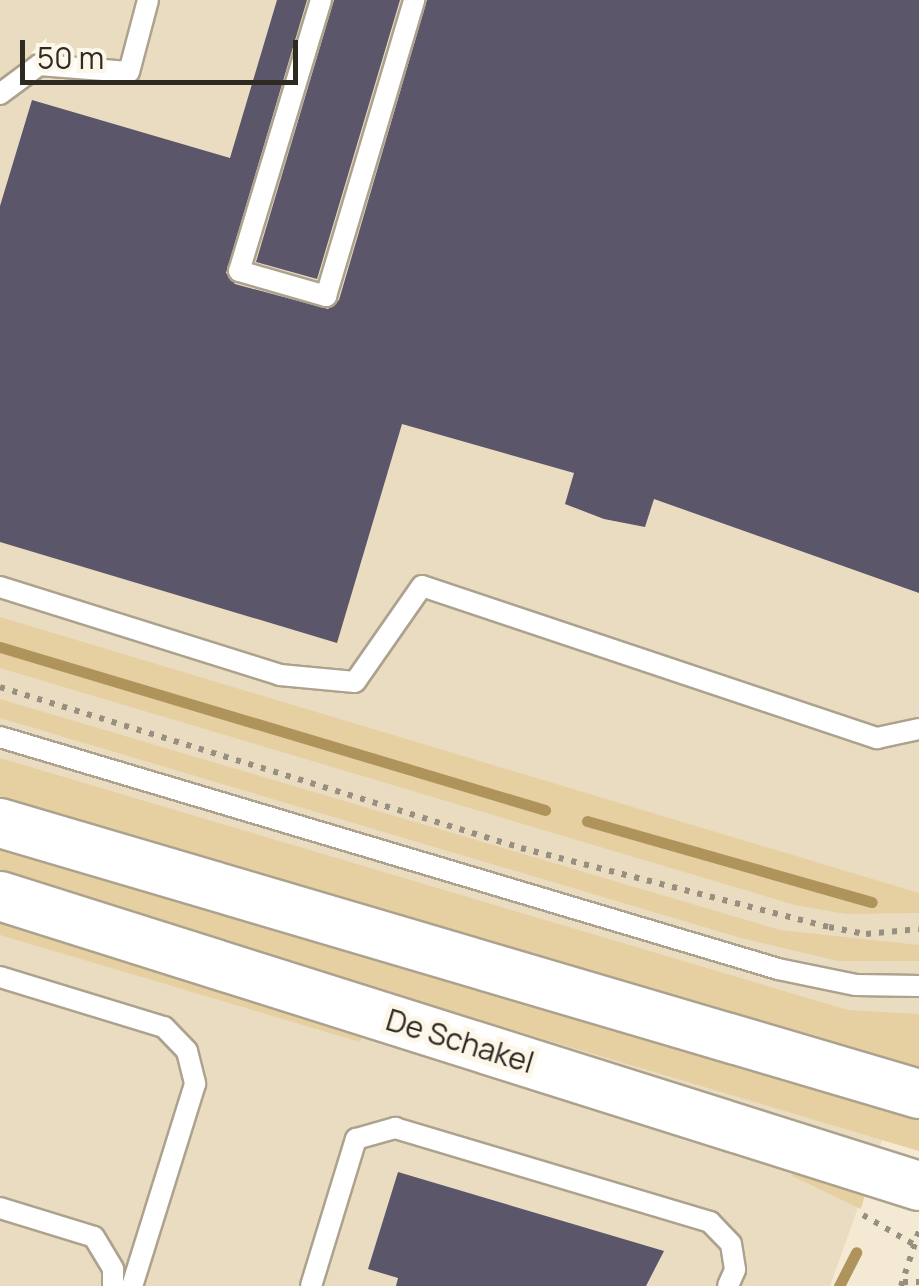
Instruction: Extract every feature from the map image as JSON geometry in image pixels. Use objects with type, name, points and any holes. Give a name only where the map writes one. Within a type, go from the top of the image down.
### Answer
[{"type":"street","points":[[0,823],[919,1094]]},
{"type":"street","name":"De Schakel","points":[[0,896],[919,1186]]},
{"type":"lane","points":[[0,94],[39,65],[129,72],[148,0]]},
{"type":"lane","points":[[321,0],[239,271],[326,296],[414,0]]},
{"type":"lane","points":[[0,587],[280,675],[355,682],[422,586],[876,738],[919,730]]},
{"type":"lane","points":[[0,737],[778,969],[856,986],[919,986]]},
{"type":"lane","points":[[0,977],[164,1027],[187,1051],[195,1084],[132,1286]]},
{"type":"lane","points":[[311,1286],[356,1139],[396,1128],[710,1222],[730,1244],[735,1270],[728,1286]]},
{"type":"lane","points":[[0,1208],[94,1237],[113,1269],[113,1286]]},
{"type":"path","points":[[0,687],[521,848],[829,927],[866,934],[919,929]]},
{"type":"path","points":[[919,1231],[902,1284],[919,1282]]},
{"type":"shaded area","points":[[0,0],[919,0],[919,1037],[830,1286],[0,1286]]},
{"type":"shaded area","points":[[0,617],[919,893],[919,913],[846,914],[795,905],[0,668]]},
{"type":"shaded area","points":[[0,699],[780,930],[919,945],[919,961],[838,961],[741,938],[0,718]]},
{"type":"shaded area","points":[[0,758],[848,1010],[919,1014],[919,1068],[821,1047],[0,802]]},
{"type":"shaded area","points":[[0,843],[919,1117],[919,1151],[0,877]]},
{"type":"shaded area","points":[[0,918],[266,997],[362,1036],[360,1042],[0,935]]},
{"type":"shaded area","points":[[794,1170],[866,1191],[861,1209],[792,1176]]},
{"type":"building","points":[[277,0],[307,0],[226,273],[235,284],[328,309],[339,300],[427,0],[919,0],[919,593],[654,499],[645,527],[604,519],[565,504],[574,473],[402,424],[337,643],[0,542],[0,206],[32,100],[230,158]]},
{"type":"building","points":[[334,0],[400,0],[317,279],[256,262]]},
{"type":"building","points":[[398,1172],[664,1251],[646,1286],[396,1286],[398,1278],[368,1269]]},
{"type":"waterway","points":[[0,647],[545,810]]},
{"type":"waterway","points":[[587,821],[872,902]]},
{"type":"waterway","points":[[839,1286],[856,1252]]}]
